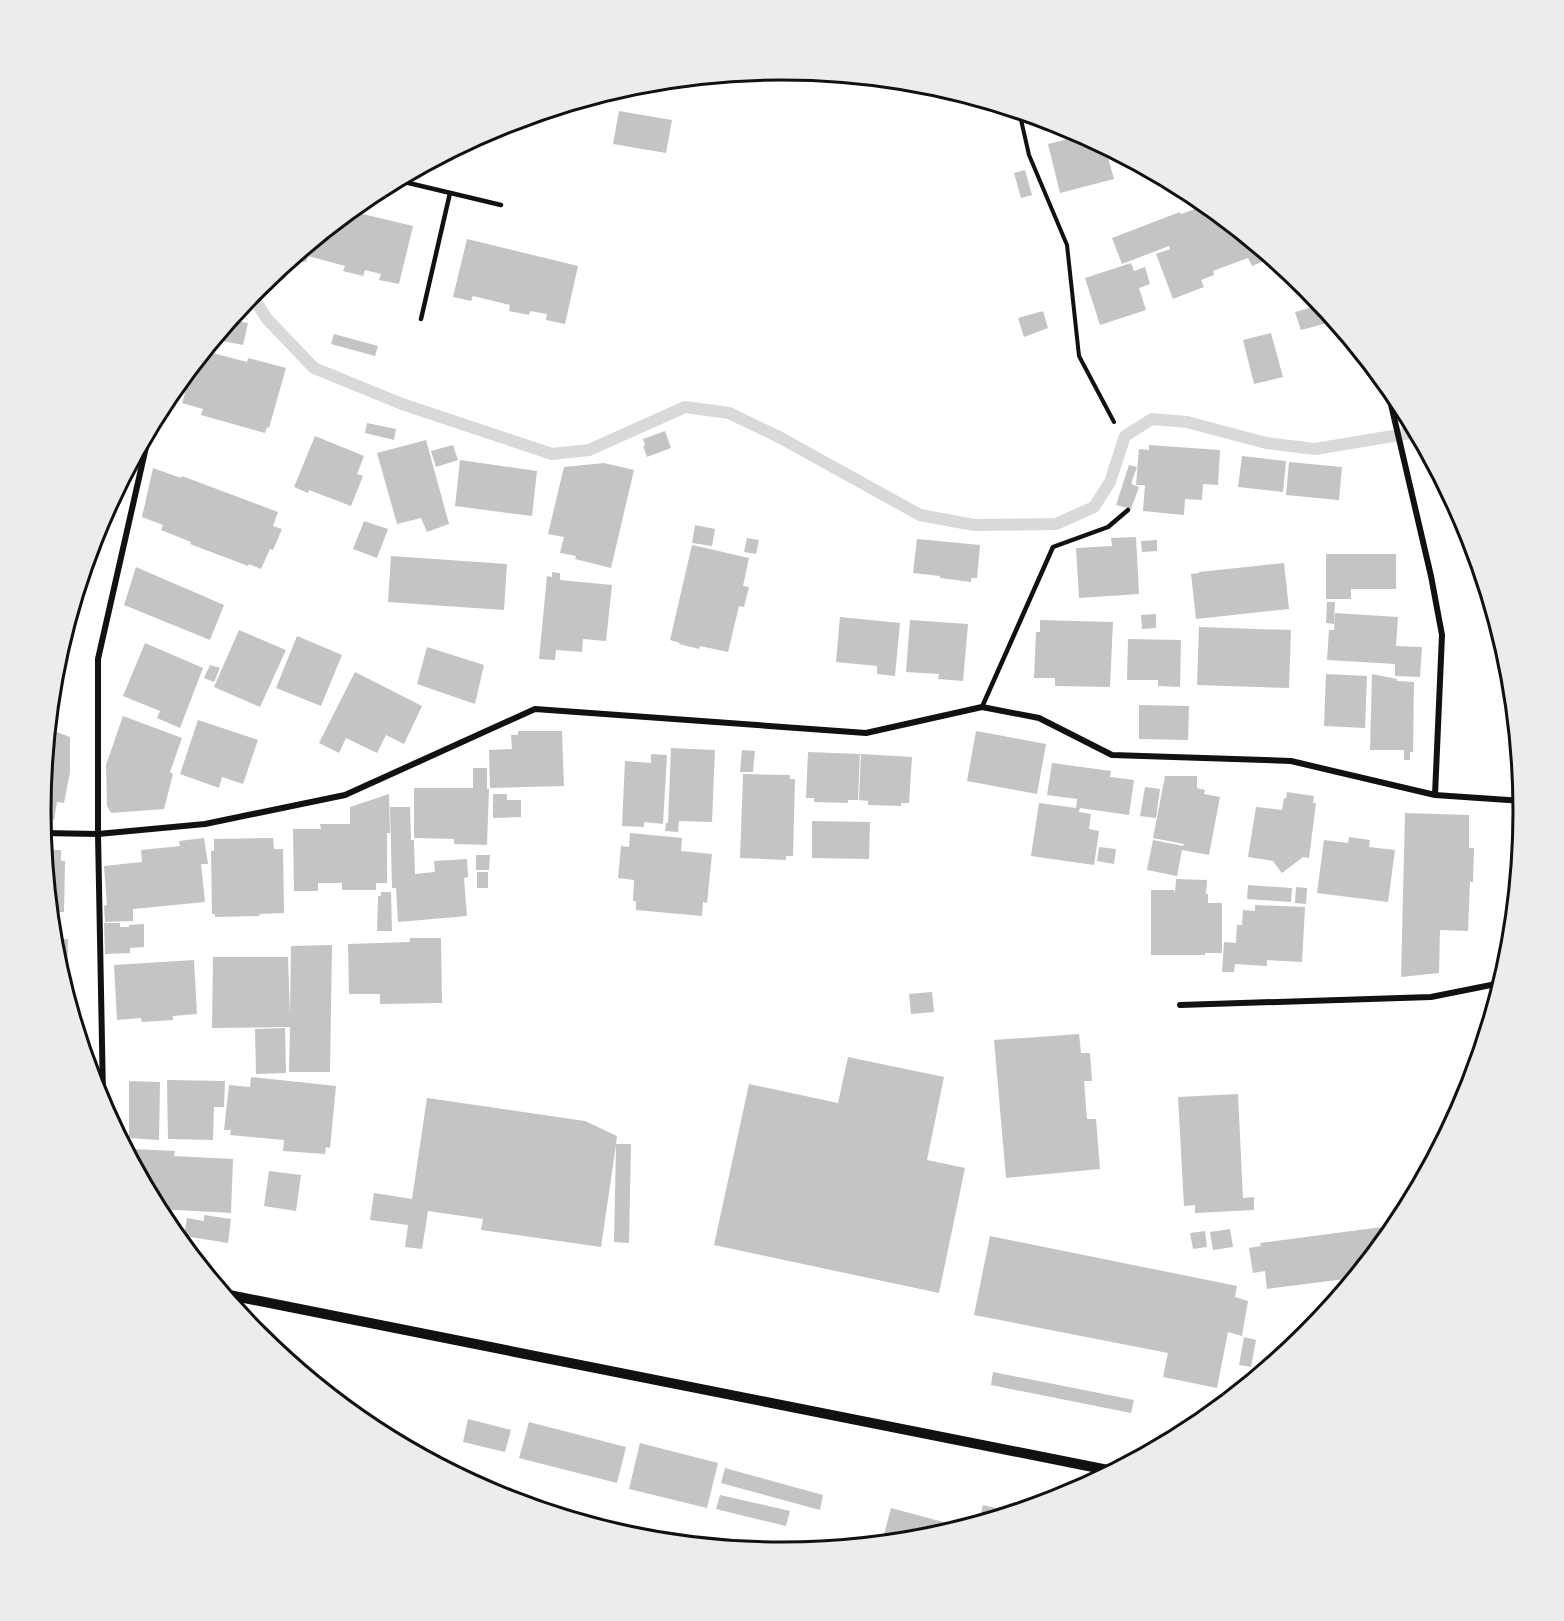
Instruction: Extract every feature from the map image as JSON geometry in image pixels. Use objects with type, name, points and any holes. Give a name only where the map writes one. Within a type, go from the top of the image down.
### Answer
[{"type":"street","points":[[1391,406],[1431,576],[1442,635],[1435,795]]},
{"type":"street","points":[[103,1079],[98,834],[98,659],[146,450]]},
{"type":"street","points":[[52,832],[98,834],[206,824],[345,795],[535,709],[866,733],[982,707],[1039,718],[1113,755],[1291,761],[1435,795],[1513,800]]},
{"type":"street","points":[[1180,1005],[1431,998],[1492,985]]},
{"type":"street","points":[[236,1296],[1101,1468]]},
{"type":"lane","points":[[408,183],[501,205]]},
{"type":"lane","points":[[421,319],[450,193]]},
{"type":"lane","points":[[982,707],[1053,547],[1108,527],[1128,510]]},
{"type":"path","points":[[1021,120],[1029,154],[1067,245],[1079,356],[1114,422]]},
{"type":"building","points":[[619,111],[672,120],[666,153],[613,144]]},
{"type":"building","points":[[1070,139],[1108,156],[1114,179],[1060,193],[1048,144]]},
{"type":"building","points":[[1025,170],[1032,195],[1021,198],[1014,173]]},
{"type":"building","points":[[1196,209],[1264,261],[1252,266],[1248,258],[1213,271],[1214,275],[1201,280],[1204,287],[1173,299],[1156,254],[1170,249],[1169,246],[1122,264],[1112,238],[1180,212],[1181,214]]},
{"type":"building","points":[[361,214],[413,226],[399,284],[379,280],[381,274],[365,270],[363,276],[343,271],[345,266],[308,256],[306,262],[300,261]]},
{"type":"building","points":[[467,239],[578,266],[565,324],[546,320],[547,314],[530,311],[529,315],[509,311],[510,305],[473,296],[471,301],[453,297]]},
{"type":"building","points":[[1131,263],[1134,271],[1145,267],[1150,284],[1139,288],[1146,310],[1100,325],[1085,278]]},
{"type":"building","points":[[1312,307],[1327,323],[1301,330],[1295,312]]},
{"type":"building","points":[[1043,311],[1048,328],[1024,337],[1018,318]]},
{"type":"building","points":[[239,322],[248,323],[243,345],[222,341]]},
{"type":"building","points":[[1271,333],[1283,377],[1254,384],[1243,340]]},
{"type":"building","points":[[334,334],[378,346],[375,356],[331,344]]},
{"type":"building","points":[[212,353],[247,362],[248,358],[286,368],[269,428],[267,427],[265,433],[201,415],[203,409],[182,403],[187,386]]},
{"type":"building","points":[[367,423],[396,429],[394,440],[365,433]]},
{"type":"building","points":[[665,431],[671,448],[647,457],[643,439]]},
{"type":"building","points":[[315,436],[364,456],[357,474],[363,476],[351,506],[309,490],[308,493],[294,487]]},
{"type":"building","points":[[426,440],[449,524],[427,532],[421,518],[397,524],[377,453]]},
{"type":"building","points":[[453,445],[458,460],[436,467],[431,451]]},
{"type":"building","points":[[1149,445],[1220,450],[1218,485],[1203,484],[1202,500],[1185,499],[1184,515],[1143,511],[1145,485],[1136,485],[1139,449],[1149,450]]},
{"type":"building","points":[[1242,456],[1286,461],[1283,492],[1238,487]]},
{"type":"building","points":[[460,460],[537,471],[532,516],[455,506]]},
{"type":"building","points":[[1289,462],[1342,467],[1339,500],[1286,495]]},
{"type":"building","points":[[604,463],[634,470],[611,568],[560,553],[564,537],[548,534],[564,467]]},
{"type":"building","points":[[1129,465],[1137,467],[1131,484],[1139,487],[1131,509],[1116,505]]},
{"type":"building","points":[[153,468],[181,478],[182,476],[278,512],[273,526],[282,529],[261,569],[190,544],[191,542],[161,530],[163,525],[142,517]]},
{"type":"building","points":[[364,521],[388,529],[377,558],[353,549]]},
{"type":"building","points":[[695,525],[715,529],[712,546],[692,543]]},
{"type":"building","points":[[1136,537],[1139,594],[1079,598],[1076,548],[1112,546],[1111,538]]},
{"type":"building","points":[[747,538],[759,540],[756,554],[744,552]]},
{"type":"building","points":[[917,539],[980,545],[977,578],[971,578],[971,582],[913,573]]},
{"type":"building","points":[[1157,540],[1157,551],[1142,552],[1141,541]]},
{"type":"building","points":[[692,545],[749,558],[743,586],[749,587],[744,607],[739,606],[728,652],[700,646],[699,649],[670,640]]},
{"type":"building","points":[[1326,554],[1396,554],[1396,589],[1351,589],[1351,599],[1326,599]]},
{"type":"building","points":[[391,556],[507,564],[504,610],[388,602]]},
{"type":"building","points":[[1284,563],[1289,609],[1196,619],[1191,574]]},
{"type":"building","points":[[136,567],[224,605],[210,640],[124,605]]},
{"type":"building","points":[[552,572],[560,573],[560,580],[612,585],[606,641],[583,639],[582,652],[556,650],[555,660],[539,659],[547,576],[552,577]]},
{"type":"building","points":[[1327,602],[1335,602],[1334,624],[1326,623]]},
{"type":"building","points":[[1335,613],[1398,617],[1396,646],[1422,647],[1420,677],[1395,676],[1395,664],[1327,660],[1329,630],[1334,630]]},
{"type":"building","points":[[1156,614],[1156,628],[1142,629],[1141,615]]},
{"type":"building","points":[[840,617],[900,623],[895,676],[877,674],[877,666],[836,662]]},
{"type":"building","points":[[910,620],[968,624],[963,681],[938,679],[939,674],[906,672]]},
{"type":"building","points":[[1040,620],[1113,622],[1110,687],[1055,686],[1055,678],[1034,678],[1036,632],[1040,632]]},
{"type":"building","points":[[1199,627],[1291,630],[1289,688],[1197,685]]},
{"type":"building","points":[[239,630],[286,650],[260,707],[214,687]]},
{"type":"building","points":[[297,636],[342,655],[321,706],[276,688]]},
{"type":"building","points":[[1128,639],[1181,640],[1180,687],[1158,686],[1158,680],[1127,680]]},
{"type":"building","points":[[145,643],[203,668],[180,728],[157,718],[160,711],[123,696]]},
{"type":"building","points":[[427,647],[484,665],[475,704],[417,684]]},
{"type":"building","points":[[210,665],[220,668],[214,682],[204,678]]},
{"type":"building","points":[[355,672],[422,706],[404,744],[386,735],[377,753],[346,738],[339,753],[319,743]]},
{"type":"building","points":[[1326,674],[1367,676],[1365,728],[1324,726]]},
{"type":"building","points":[[1372,674],[1397,679],[1397,681],[1414,682],[1413,752],[1410,752],[1410,760],[1404,760],[1404,750],[1370,750]]},
{"type":"building","points":[[1139,705],[1189,706],[1188,740],[1139,739]]},
{"type":"building","points":[[123,716],[182,738],[170,772],[173,774],[164,809],[111,813],[107,806],[106,765]]},
{"type":"building","points":[[198,720],[258,740],[243,784],[222,777],[219,788],[180,774]]},
{"type":"building","points":[[518,731],[562,731],[564,786],[490,788],[489,750],[512,749],[511,735],[518,735]]},
{"type":"building","points":[[976,731],[1046,744],[1037,794],[967,781]]},
{"type":"building","points":[[56,732],[70,737],[70,772],[64,803],[57,802],[54,820],[51,819],[51,810]]},
{"type":"building","points":[[671,748],[715,750],[712,822],[679,821],[678,832],[665,831],[666,823],[668,823]]},
{"type":"building","points":[[742,750],[755,751],[753,772],[740,772]]},
{"type":"building","points":[[808,752],[860,754],[858,800],[848,800],[848,803],[814,802],[814,798],[806,798]]},
{"type":"building","points":[[651,754],[667,755],[663,824],[644,822],[644,827],[622,826],[625,761],[651,763]]},
{"type":"building","points":[[861,754],[912,757],[909,803],[901,803],[901,806],[868,805],[868,801],[859,800]]},
{"type":"building","points":[[1052,763],[1111,771],[1110,777],[1134,780],[1129,815],[1080,808],[1079,812],[1091,814],[1089,829],[1099,831],[1094,865],[1031,856],[1039,803],[1076,808],[1077,799],[1047,795]]},
{"type":"building","points":[[473,768],[487,768],[487,789],[489,789],[487,845],[454,844],[454,839],[414,838],[414,788],[473,788]]},
{"type":"building","points":[[743,774],[790,775],[790,779],[795,779],[793,856],[786,856],[786,860],[740,858]]},
{"type":"building","points":[[1165,776],[1197,776],[1197,788],[1205,790],[1204,794],[1220,797],[1209,855],[1182,850],[1177,876],[1147,870],[1153,840],[1183,846],[1184,844],[1153,838]]},
{"type":"building","points":[[1145,787],[1160,789],[1156,818],[1140,816]]},
{"type":"building","points":[[1287,792],[1314,796],[1313,803],[1316,803],[1309,858],[1303,857],[1282,873],[1273,861],[1248,857],[1256,807],[1282,810]]},
{"type":"building","points":[[389,794],[390,833],[387,833],[387,883],[376,883],[376,890],[342,890],[342,883],[318,883],[318,891],[294,891],[293,829],[321,829],[320,824],[350,824],[350,807]]},
{"type":"building","points":[[493,794],[507,794],[507,800],[521,800],[521,817],[493,818]]},
{"type":"building","points":[[390,807],[410,807],[415,874],[435,872],[434,861],[467,859],[468,877],[464,878],[467,916],[398,922],[396,888],[392,888]]},
{"type":"building","points":[[1405,813],[1469,815],[1469,848],[1474,848],[1468,931],[1440,930],[1439,973],[1401,977]]},
{"type":"building","points":[[812,821],[870,822],[869,859],[812,858]]},
{"type":"building","points":[[630,833],[682,838],[681,851],[712,854],[707,903],[703,902],[702,916],[636,910],[636,901],[633,901],[634,880],[618,878],[621,846],[629,847]]},
{"type":"building","points":[[1349,837],[1370,840],[1369,847],[1395,850],[1388,902],[1317,893],[1324,840],[1348,843]]},
{"type":"building","points":[[204,838],[208,864],[201,864],[205,902],[133,909],[133,921],[105,922],[104,906],[107,905],[104,866],[142,862],[141,850],[180,846],[179,841]]},
{"type":"building","points":[[273,838],[274,849],[283,849],[284,913],[215,917],[215,914],[212,914],[211,851],[214,851],[214,839]]},
{"type":"building","points":[[1099,847],[1116,849],[1114,864],[1097,861]]},
{"type":"building","points":[[53,850],[61,850],[61,861],[65,861],[64,912],[58,912]]},
{"type":"building","points":[[476,855],[490,855],[489,870],[476,870]]},
{"type":"building","points":[[477,872],[488,872],[488,888],[477,888]]},
{"type":"building","points":[[1176,879],[1207,880],[1208,903],[1222,903],[1222,953],[1151,955],[1151,890],[1174,890],[1175,893]]},
{"type":"building","points":[[1248,885],[1292,888],[1291,902],[1247,899]]},
{"type":"building","points":[[1296,887],[1307,888],[1306,904],[1295,903]]},
{"type":"building","points":[[381,892],[391,892],[392,931],[377,931],[378,896],[381,896]]},
{"type":"building","points":[[1255,905],[1305,907],[1302,962],[1267,960],[1267,966],[1235,964],[1234,972],[1222,972],[1224,942],[1236,943],[1237,925],[1242,925],[1243,910],[1255,911]]},
{"type":"building","points":[[104,923],[120,923],[120,927],[144,924],[144,947],[130,948],[130,953],[105,954]]},
{"type":"building","points":[[410,938],[441,938],[442,1003],[380,1004],[380,994],[349,994],[348,944],[410,942]]},
{"type":"building","points":[[63,939],[68,939],[67,963]]},
{"type":"building","points":[[332,945],[330,1072],[289,1072],[290,1027],[212,1028],[213,957],[288,957],[290,1016],[291,946]]},
{"type":"building","points":[[194,960],[197,1014],[173,1016],[173,1020],[142,1022],[141,1018],[117,1020],[114,965]]},
{"type":"building","points":[[932,992],[934,1012],[911,1014],[909,994]]},
{"type":"building","points":[[285,1028],[286,1073],[256,1074],[255,1029]]},
{"type":"building","points":[[1079,1034],[1081,1053],[1090,1053],[1092,1081],[1084,1081],[1087,1119],[1096,1119],[1100,1169],[1006,1178],[994,1040]]},
{"type":"building","points":[[848,1057],[944,1077],[927,1160],[965,1168],[939,1293],[714,1245],[749,1084],[838,1103]]},
{"type":"building","points":[[251,1077],[336,1086],[330,1148],[326,1147],[325,1154],[283,1151],[284,1140],[230,1135],[231,1130],[224,1130],[229,1085],[250,1087]]},
{"type":"building","points":[[167,1080],[225,1081],[224,1107],[214,1107],[213,1140],[168,1139]]},
{"type":"building","points":[[129,1081],[160,1082],[159,1140],[129,1138]]},
{"type":"building","points":[[1238,1094],[1243,1198],[1254,1197],[1254,1210],[1195,1213],[1195,1205],[1184,1206],[1178,1097]]},
{"type":"building","points":[[427,1098],[585,1121],[617,1136],[616,1144],[631,1144],[629,1243],[614,1242],[616,1145],[601,1247],[481,1230],[483,1219],[428,1211],[422,1249],[405,1247],[408,1225],[370,1220],[374,1193],[412,1199]]},
{"type":"building","points":[[134,1149],[175,1151],[174,1156],[233,1159],[231,1213],[170,1210]]},
{"type":"building","points":[[269,1171],[301,1175],[296,1211],[264,1206]]},
{"type":"building","points":[[204,1215],[231,1219],[228,1243],[188,1237],[185,1232],[187,1218],[204,1221]]},
{"type":"building","points":[[1383,1227],[1343,1279],[1267,1289],[1265,1271],[1253,1273],[1249,1248],[1261,1246],[1260,1243]]},
{"type":"building","points":[[1230,1229],[1233,1247],[1213,1250],[1210,1232]]},
{"type":"building","points":[[1205,1231],[1207,1247],[1193,1249],[1190,1233]]},
{"type":"building","points":[[990,1236],[1237,1286],[1235,1297],[1248,1301],[1242,1336],[1228,1332],[1217,1388],[1163,1377],[1168,1353],[974,1315]]},
{"type":"building","points":[[1244,1337],[1256,1340],[1251,1367],[1239,1365]]},
{"type":"building","points":[[993,1372],[1134,1400],[1131,1413],[991,1385]]},
{"type":"building","points":[[468,1419],[511,1430],[505,1452],[463,1442]]},
{"type":"building","points":[[529,1422],[626,1447],[617,1483],[519,1458]]},
{"type":"building","points":[[640,1443],[718,1463],[707,1508],[629,1489]]},
{"type":"building","points":[[725,1468],[823,1495],[820,1510],[721,1483]]},
{"type":"building","points":[[720,1495],[790,1511],[786,1526],[716,1509]]},
{"type":"building","points":[[983,1505],[998,1509],[981,1514]]},
{"type":"building","points":[[891,1508],[945,1523],[925,1527],[884,1534]]},
{"type":"waterway","points":[[257,303],[267,319],[314,368],[402,404],[552,454],[589,450],[685,407],[729,413],[779,437],[920,515],[974,525],[1056,524],[1094,507],[1110,482],[1125,436],[1152,419],[1187,422],[1266,443],[1315,449],[1408,434]]}]
